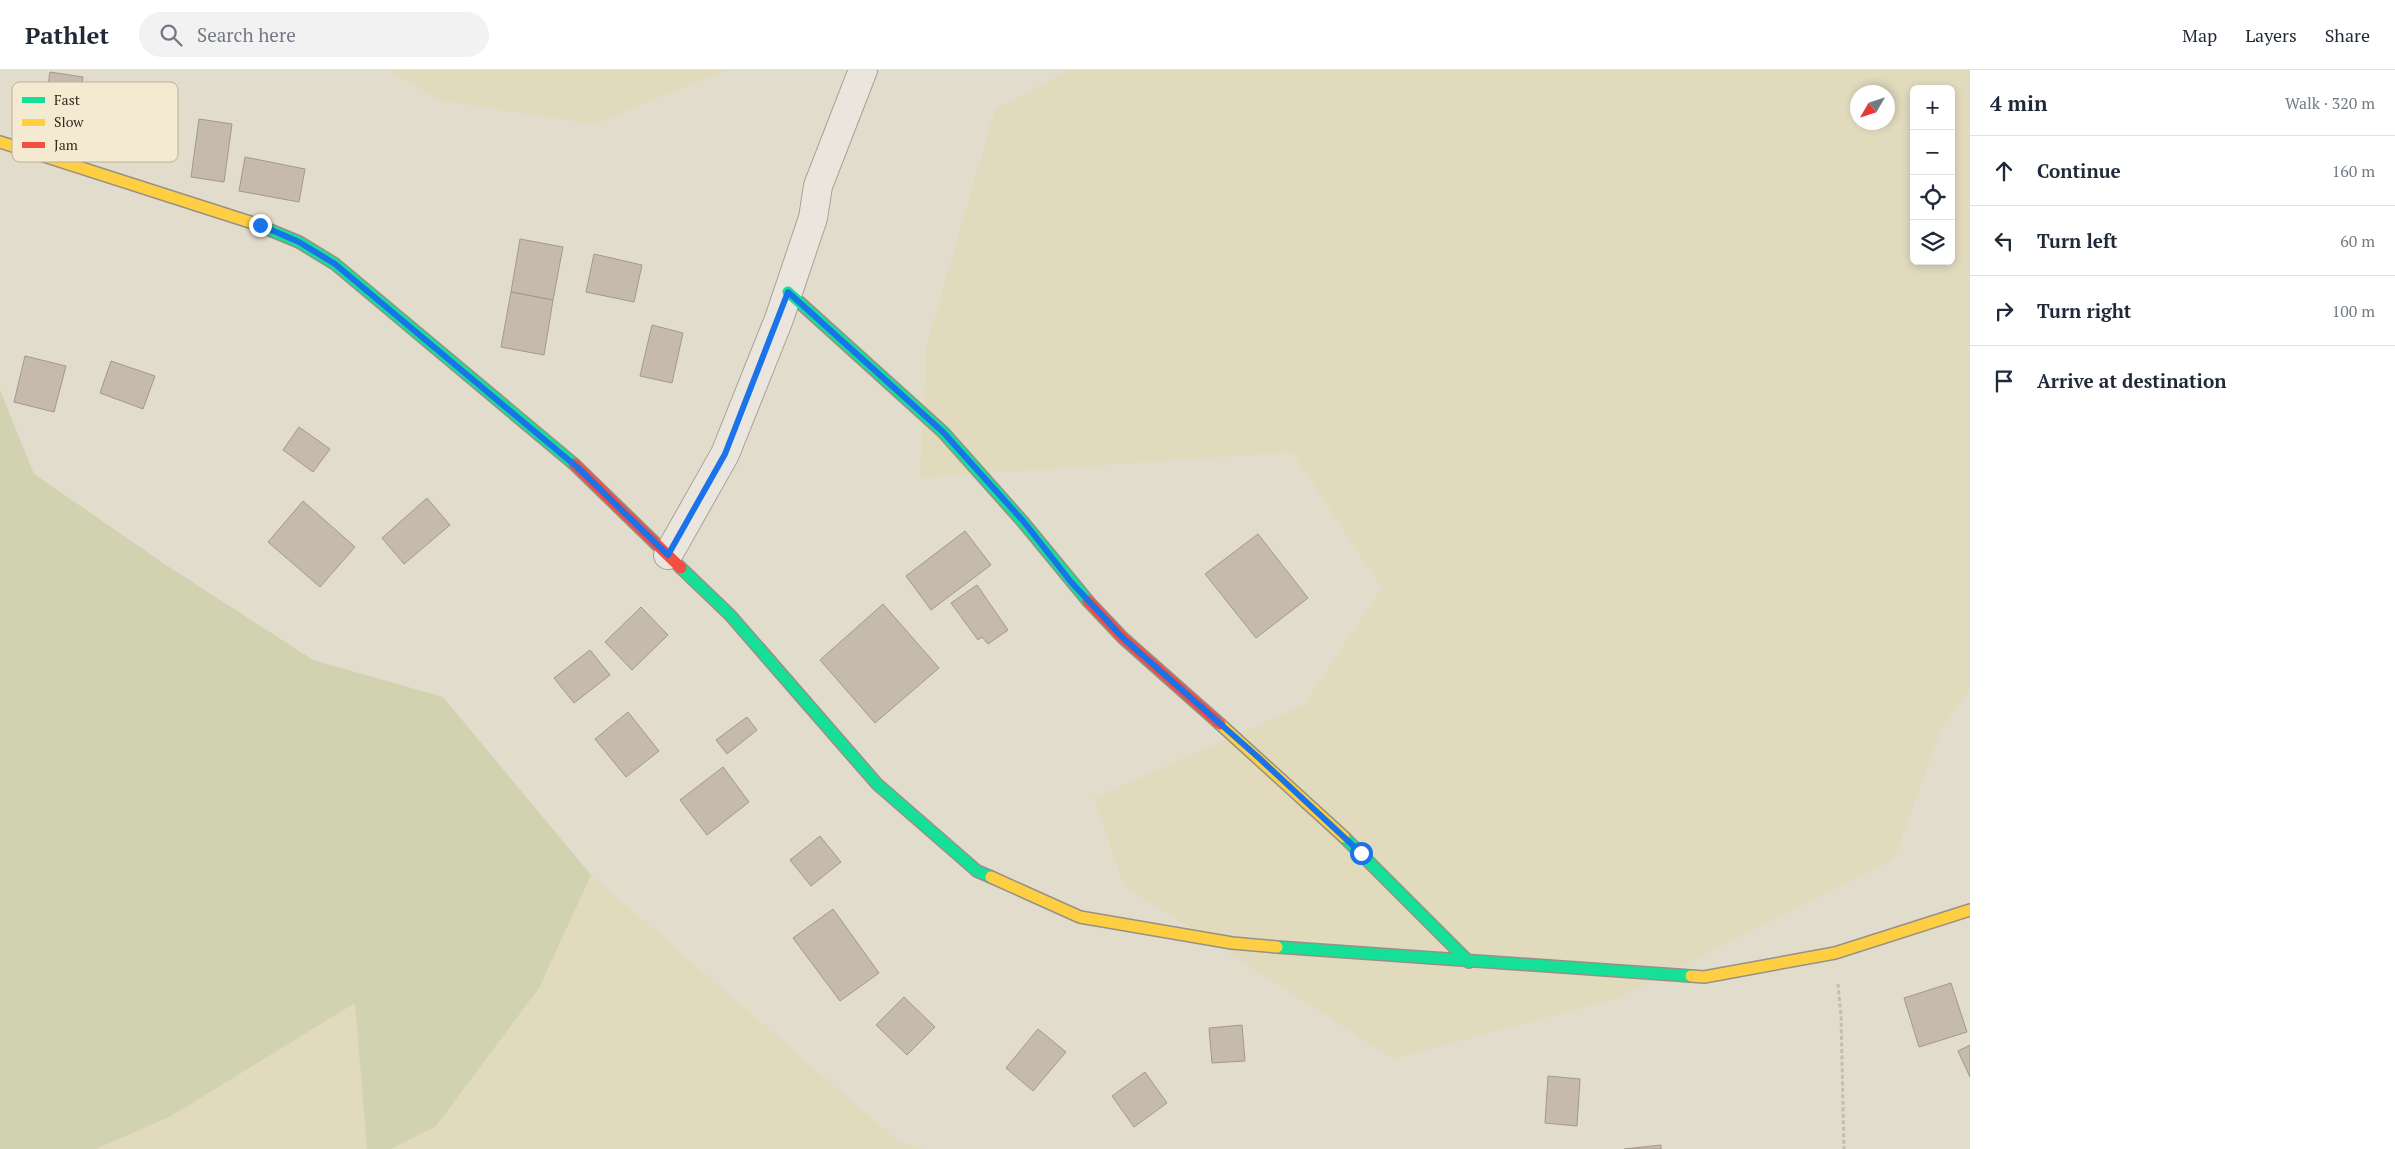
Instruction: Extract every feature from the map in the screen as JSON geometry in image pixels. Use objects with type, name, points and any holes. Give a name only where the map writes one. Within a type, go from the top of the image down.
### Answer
[{"type":"street","points":[[668,555],[725,454],[788,292],[813,218],[818,186],[863,70]]},
{"type":"street","points":[[0,142],[12,146]]},
{"type":"street","points":[[63,162],[260,225],[299,242],[335,264],[577,467],[730,614],[877,784],[977,871],[1080,917],[1232,943],[1469,962],[1704,977],[1835,953],[1970,910]]},
{"type":"street","points":[[788,292],[943,432],[1024,522],[1071,582],[1123,638],[1259,758],[1361,853],[1469,962]]},
{"type":"path","points":[[1835,953],[1841,1016],[1844,1149]]},
{"type":"shaded area","points":[[389,70],[726,70],[595,124],[442,101]]},
{"type":"shaded area","points":[[1069,70],[1970,70],[1970,690],[1942,727],[1894,859],[1618,998],[1394,1059],[1124,886],[1094,798],[1304,705],[1382,588],[1292,452],[920,478],[927,344],[995,110]]},
{"type":"shaded area","points":[[591,875],[899,1142],[922,1149],[391,1149],[436,1126],[539,988]]},
{"type":"shaded area","points":[[355,1003],[367,1149],[96,1149],[171,1116]]},
{"type":"green space","points":[[0,390],[34,474],[166,565],[313,660],[443,697],[591,875],[539,988],[436,1126],[391,1149],[367,1149],[355,1003],[171,1116],[96,1149],[0,1149]]},
{"type":"building","points":[[50,72],[83,77],[82,82],[49,82]]},
{"type":"building","points":[[199,119],[232,124],[224,182],[191,177]]},
{"type":"building","points":[[245,157],[305,169],[299,202],[239,191]]},
{"type":"building","points":[[520,239],[563,247],[553,300],[511,292]]},
{"type":"building","points":[[594,254],[642,265],[634,302],[586,292]]},
{"type":"building","points":[[511,292],[553,300],[544,355],[501,347]]},
{"type":"building","points":[[652,325],[683,333],[672,383],[640,376]]},
{"type":"building","points":[[25,356],[66,366],[54,412],[14,402]]},
{"type":"building","points":[[111,361],[155,376],[143,409],[100,393]]},
{"type":"building","points":[[299,427],[330,449],[313,472],[283,450]]},
{"type":"building","points":[[427,498],[450,525],[404,564],[382,538]]},
{"type":"building","points":[[303,501],[355,547],[320,587],[268,542]]},
{"type":"building","points":[[965,531],[991,565],[931,610],[906,576]]},
{"type":"building","points":[[1258,534],[1308,598],[1256,638],[1205,574]]},
{"type":"building","points":[[977,585],[1008,630],[988,644],[982,637],[978,640],[951,603]]},
{"type":"building","points":[[883,604],[939,668],[875,723],[820,660]]},
{"type":"building","points":[[641,607],[668,635],[632,670],[605,642]]},
{"type":"building","points":[[590,650],[610,675],[574,703],[554,678]]},
{"type":"building","points":[[628,712],[659,751],[626,777],[595,739]]},
{"type":"building","points":[[747,717],[757,730],[727,754],[716,740]]},
{"type":"building","points":[[723,767],[749,802],[707,835],[680,800]]},
{"type":"building","points":[[820,836],[841,862],[811,886],[790,860]]},
{"type":"building","points":[[833,909],[879,973],[840,1001],[793,938]]},
{"type":"building","points":[[1951,983],[1967,1032],[1919,1047],[1904,998]]},
{"type":"building","points":[[904,997],[935,1027],[907,1055],[876,1025]]},
{"type":"building","points":[[1242,1025],[1245,1061],[1212,1063],[1209,1028]]},
{"type":"building","points":[[1038,1029],[1066,1052],[1033,1091],[1006,1068]]},
{"type":"building","points":[[1970,1045],[1970,1077],[1958,1051]]},
{"type":"building","points":[[1145,1072],[1167,1103],[1134,1127],[1112,1096]]},
{"type":"building","points":[[1548,1076],[1580,1079],[1577,1126],[1545,1123]]},
{"type":"building","points":[[1661,1145],[1661,1149],[1624,1149]]},
{"type":"traffic: fast","points":[[253,223],[299,242],[335,264],[574,464]]},
{"type":"traffic: fast","points":[[788,292],[943,432],[1023,522],[1088,601]]},
{"type":"traffic: fast","points":[[681,568],[730,615],[877,784],[977,871],[991,877]]},
{"type":"traffic: fast","points":[[1344,837],[1469,962]]},
{"type":"traffic: fast","points":[[1277,947],[1691,976]]},
{"type":"traffic: slow","points":[[0,142],[12,146]]},
{"type":"traffic: slow","points":[[62,162],[253,223]]},
{"type":"traffic: slow","points":[[1220,724],[1344,837]]},
{"type":"traffic: slow","points":[[991,877],[1080,917],[1232,943],[1277,947]]},
{"type":"traffic: slow","points":[[1691,976],[1704,977],[1835,953],[1970,910]]},
{"type":"traffic: jam","points":[[574,464],[681,568]]},
{"type":"traffic: jam","points":[[1088,601],[1123,638],[1220,724]]},
{"type":"route","points":[[260,225],[299,242],[335,264],[577,467],[668,555],[725,454],[788,292],[943,432],[1024,522],[1071,582],[1123,638],[1259,758],[1361,853]]}]
